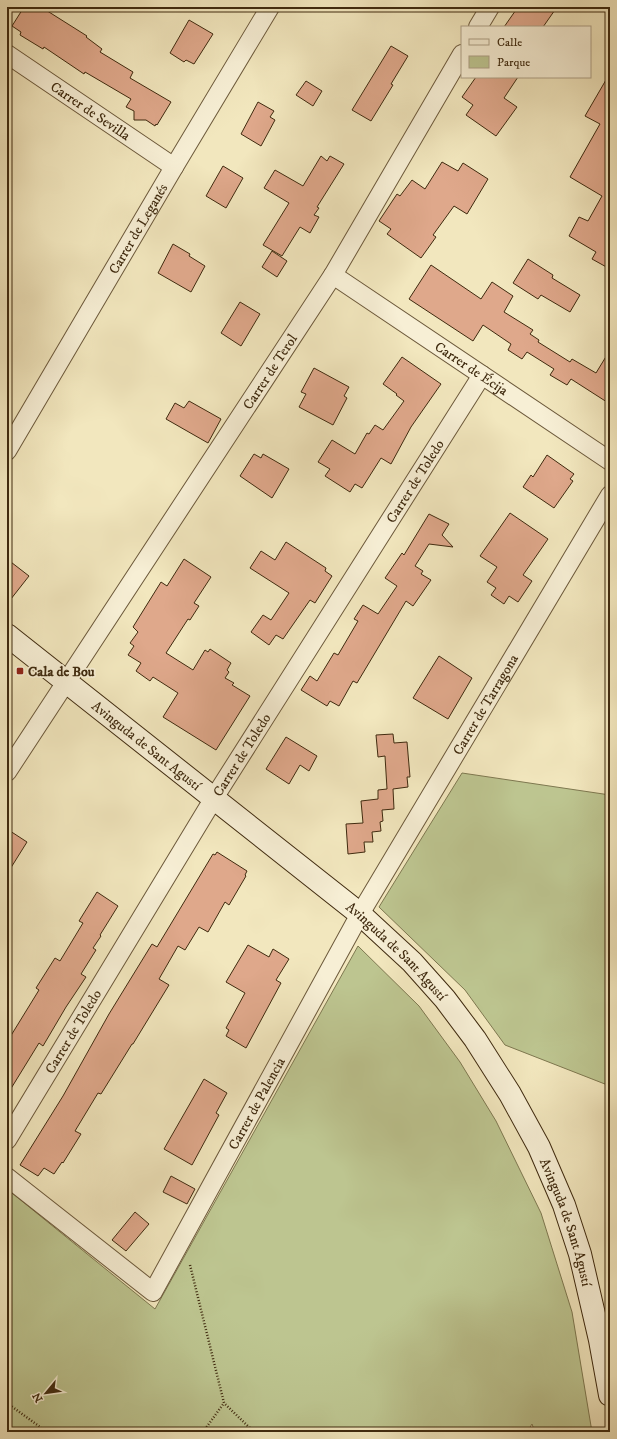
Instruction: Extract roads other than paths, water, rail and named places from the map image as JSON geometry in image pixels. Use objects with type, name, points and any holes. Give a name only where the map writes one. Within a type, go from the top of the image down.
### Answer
[{"type":"street","points":[[479,26],[490,7]]},
{"type":"street","name":"Carrer de Leganés","points":[[7,451],[174,167],[261,10]]},
{"type":"street","name":"Carrer de Sevilla","points":[[7,54],[174,167]]},
{"type":"street","name":"Carrer de Terol","points":[[7,772],[333,275],[461,56]]},
{"type":"street","name":"Carrer de Écija","points":[[333,275],[610,461]]},
{"type":"street","name":"Carrer de Toledo","points":[[7,1140],[214,798],[482,375]]},
{"type":"street","name":"Carrer de Tarragona","points":[[360,914],[610,495]]},
{"type":"street","name":"Avinguda de Sant Agustí","points":[[7,635],[360,914],[412,962],[445,999],[475,1039],[506,1088],[539,1147],[564,1205],[580,1254],[600,1340],[610,1395]]},
{"type":"street","name":"Carrer de Palencia","points":[[7,1177],[153,1292],[360,914]]},
{"type":"place","name":"Cala de Bou","points":[[20,671]]}]
